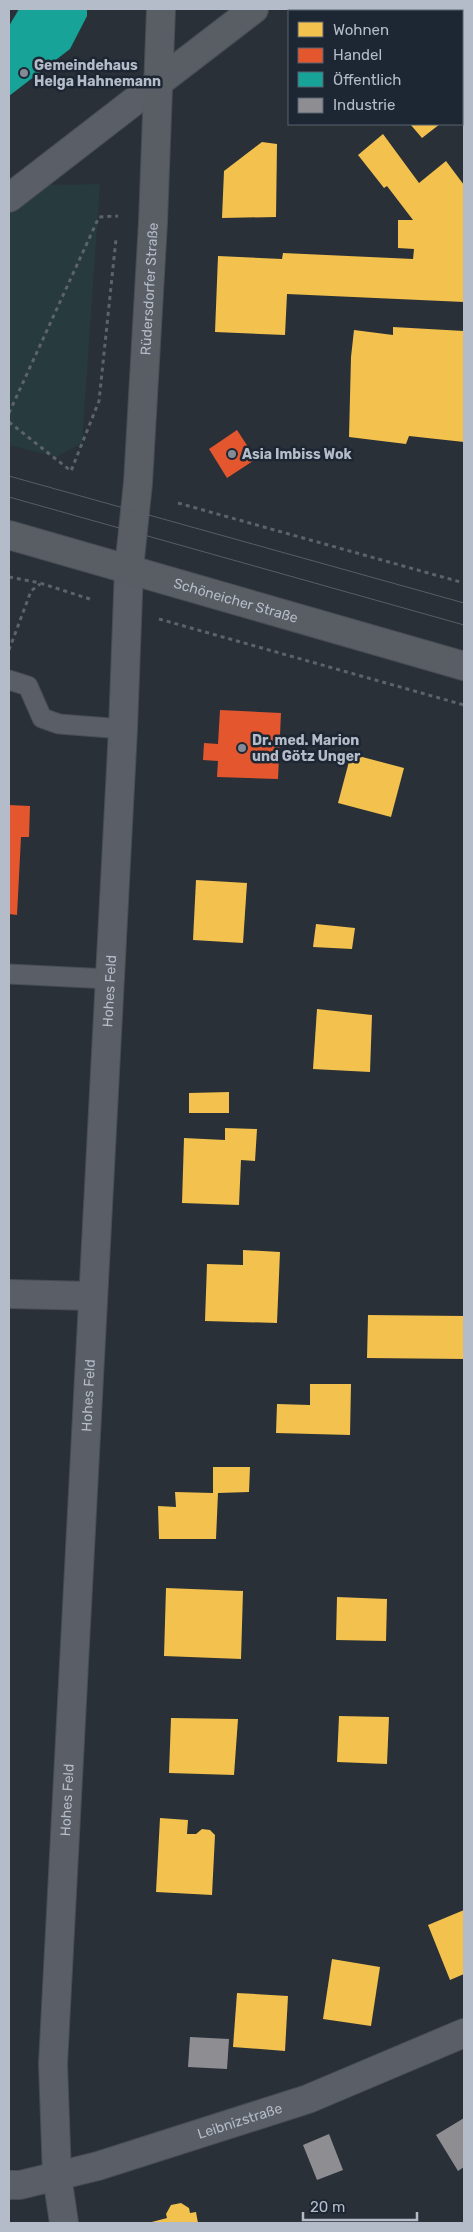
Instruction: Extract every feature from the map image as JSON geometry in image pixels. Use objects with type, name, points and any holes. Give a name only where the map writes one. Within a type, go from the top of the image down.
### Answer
[{"type":"street","name":"Rüdersdorfer Straße","points":[[129,568],[137,510],[161,9]]},
{"type":"street","points":[[9,198],[254,9]]},
{"type":"street","name":"Schöneicher Straße","points":[[9,535],[464,666]]},
{"type":"street","name":"Hohes Feld","points":[[64,2223],[57,2176],[53,2064],[123,729],[129,568]]},
{"type":"street","points":[[9,1294],[93,1296]]},
{"type":"street","name":"Leibnizstraße","points":[[9,2184],[20,2185],[98,2166],[308,2099],[464,2033]]},
{"type":"lane","points":[[9,680],[28,686],[42,718],[59,724],[123,729]]},
{"type":"lane","points":[[9,974],[109,979]]},
{"type":"path","points":[[117,226],[119,206]]},
{"type":"path","points":[[9,413],[99,217],[118,216]]},
{"type":"path","points":[[9,422],[71,471],[99,401],[116,235]]},
{"type":"path","points":[[178,503],[464,583]]},
{"type":"path","points":[[9,576],[40,583],[127,610],[464,705]]},
{"type":"path","points":[[9,650],[31,590],[40,583]]},
{"type":"green space","points":[[100,184],[82,443],[56,457],[9,445],[9,212],[47,185]]},
{"type":"building: Wohnen","points":[[411,125],[439,125],[422,138]]},
{"type":"building: Wohnen","points":[[383,134],[419,183],[446,161],[464,185],[464,302],[287,294],[285,335],[215,332],[218,256],[282,259],[283,253],[413,259],[414,249],[398,248],[398,220],[413,220],[387,186],[384,188],[358,155]]},
{"type":"building: Wohnen","points":[[262,142],[277,144],[276,217],[222,218],[224,171]]},
{"type":"building: Wohnen","points":[[393,327],[464,331],[464,442],[409,436],[406,444],[349,437],[351,357],[354,330],[393,335]]},
{"type":"building: Wohnen","points":[[351,754],[404,768],[391,817],[338,803]]},
{"type":"building: Wohnen","points":[[196,880],[247,883],[243,943],[193,940]]},
{"type":"building: Wohnen","points":[[316,924],[355,928],[352,949],[313,947]]},
{"type":"building: Wohnen","points":[[317,1009],[372,1015],[370,1072],[313,1069]]},
{"type":"building: Wohnen","points":[[229,1092],[229,1113],[189,1113],[189,1093]]},
{"type":"building: Wohnen","points":[[225,1128],[257,1129],[255,1161],[241,1160],[239,1205],[182,1203],[184,1138],[225,1140]]},
{"type":"building: Wohnen","points":[[243,1250],[280,1252],[277,1323],[205,1321],[207,1264],[243,1265]]},
{"type":"building: Wohnen","points":[[368,1315],[464,1316],[464,1359],[367,1358]]},
{"type":"building: Wohnen","points":[[310,1384],[351,1384],[350,1435],[276,1433],[277,1404],[310,1405]]},
{"type":"building: Wohnen","points":[[213,1467],[250,1467],[249,1492],[218,1493],[216,1539],[159,1539],[158,1506],[176,1507],[175,1492],[213,1493]]},
{"type":"building: Wohnen","points":[[166,1588],[243,1591],[241,1659],[164,1656]]},
{"type":"building: Wohnen","points":[[337,1597],[387,1599],[386,1641],[336,1640]]},
{"type":"building: Wohnen","points":[[339,1716],[389,1717],[387,1764],[337,1762]]},
{"type":"building: Wohnen","points":[[171,1718],[238,1719],[234,1775],[169,1773]]},
{"type":"building: Wohnen","points":[[160,1818],[188,1820],[187,1834],[196,1834],[202,1829],[210,1830],[215,1835],[212,1895],[156,1892]]},
{"type":"building: Wohnen","points":[[464,1910],[464,1974],[450,1980],[428,1925]]},
{"type":"building: Wohnen","points":[[332,1959],[380,1967],[371,2026],[323,2019]]},
{"type":"building: Wohnen","points":[[237,1993],[288,1996],[285,2051],[233,2047]]},
{"type":"building: Wohnen","points":[[181,2203],[189,2208],[190,2213],[196,2212],[198,2223],[148,2223],[167,2218],[166,2214],[171,2205]]},
{"type":"building: Handel","name":"Asia Imbiss Wok","points":[[237,430],[256,459],[227,478],[209,449]]},
{"type":"building: Handel","name":"Dr. med. Marion und Götz Unger","points":[[220,710],[281,713],[278,779],[217,777],[218,761],[203,760],[204,743],[218,744]]},
{"type":"building: Handel","points":[[9,805],[30,806],[29,837],[21,837],[17,915],[9,914]]},
{"type":"building: Öffentlich","name":"Gemeindehaus Helga Hahnemann","points":[[19,9],[87,9],[87,16],[70,49],[9,96],[9,26]]},
{"type":"building: Industrie","points":[[190,2037],[229,2039],[227,2069],[188,2067]]},
{"type":"building: Industrie","points":[[464,2118],[464,2167],[458,2171],[436,2135]]},
{"type":"building: Industrie","points":[[329,2134],[343,2170],[317,2180],[303,2145]]},
{"type":"tram line","points":[[9,476],[464,603]]},
{"type":"tram line","points":[[9,497],[464,625]]},
{"type":"place","name":"Gemeindehaus Helga Hahnemann","points":[[24,73]]},
{"type":"place","name":"Asia Imbiss Wok","points":[[232,454]]},
{"type":"place","name":"Dr. med. Marion und Götz Unger","points":[[242,748]]}]
